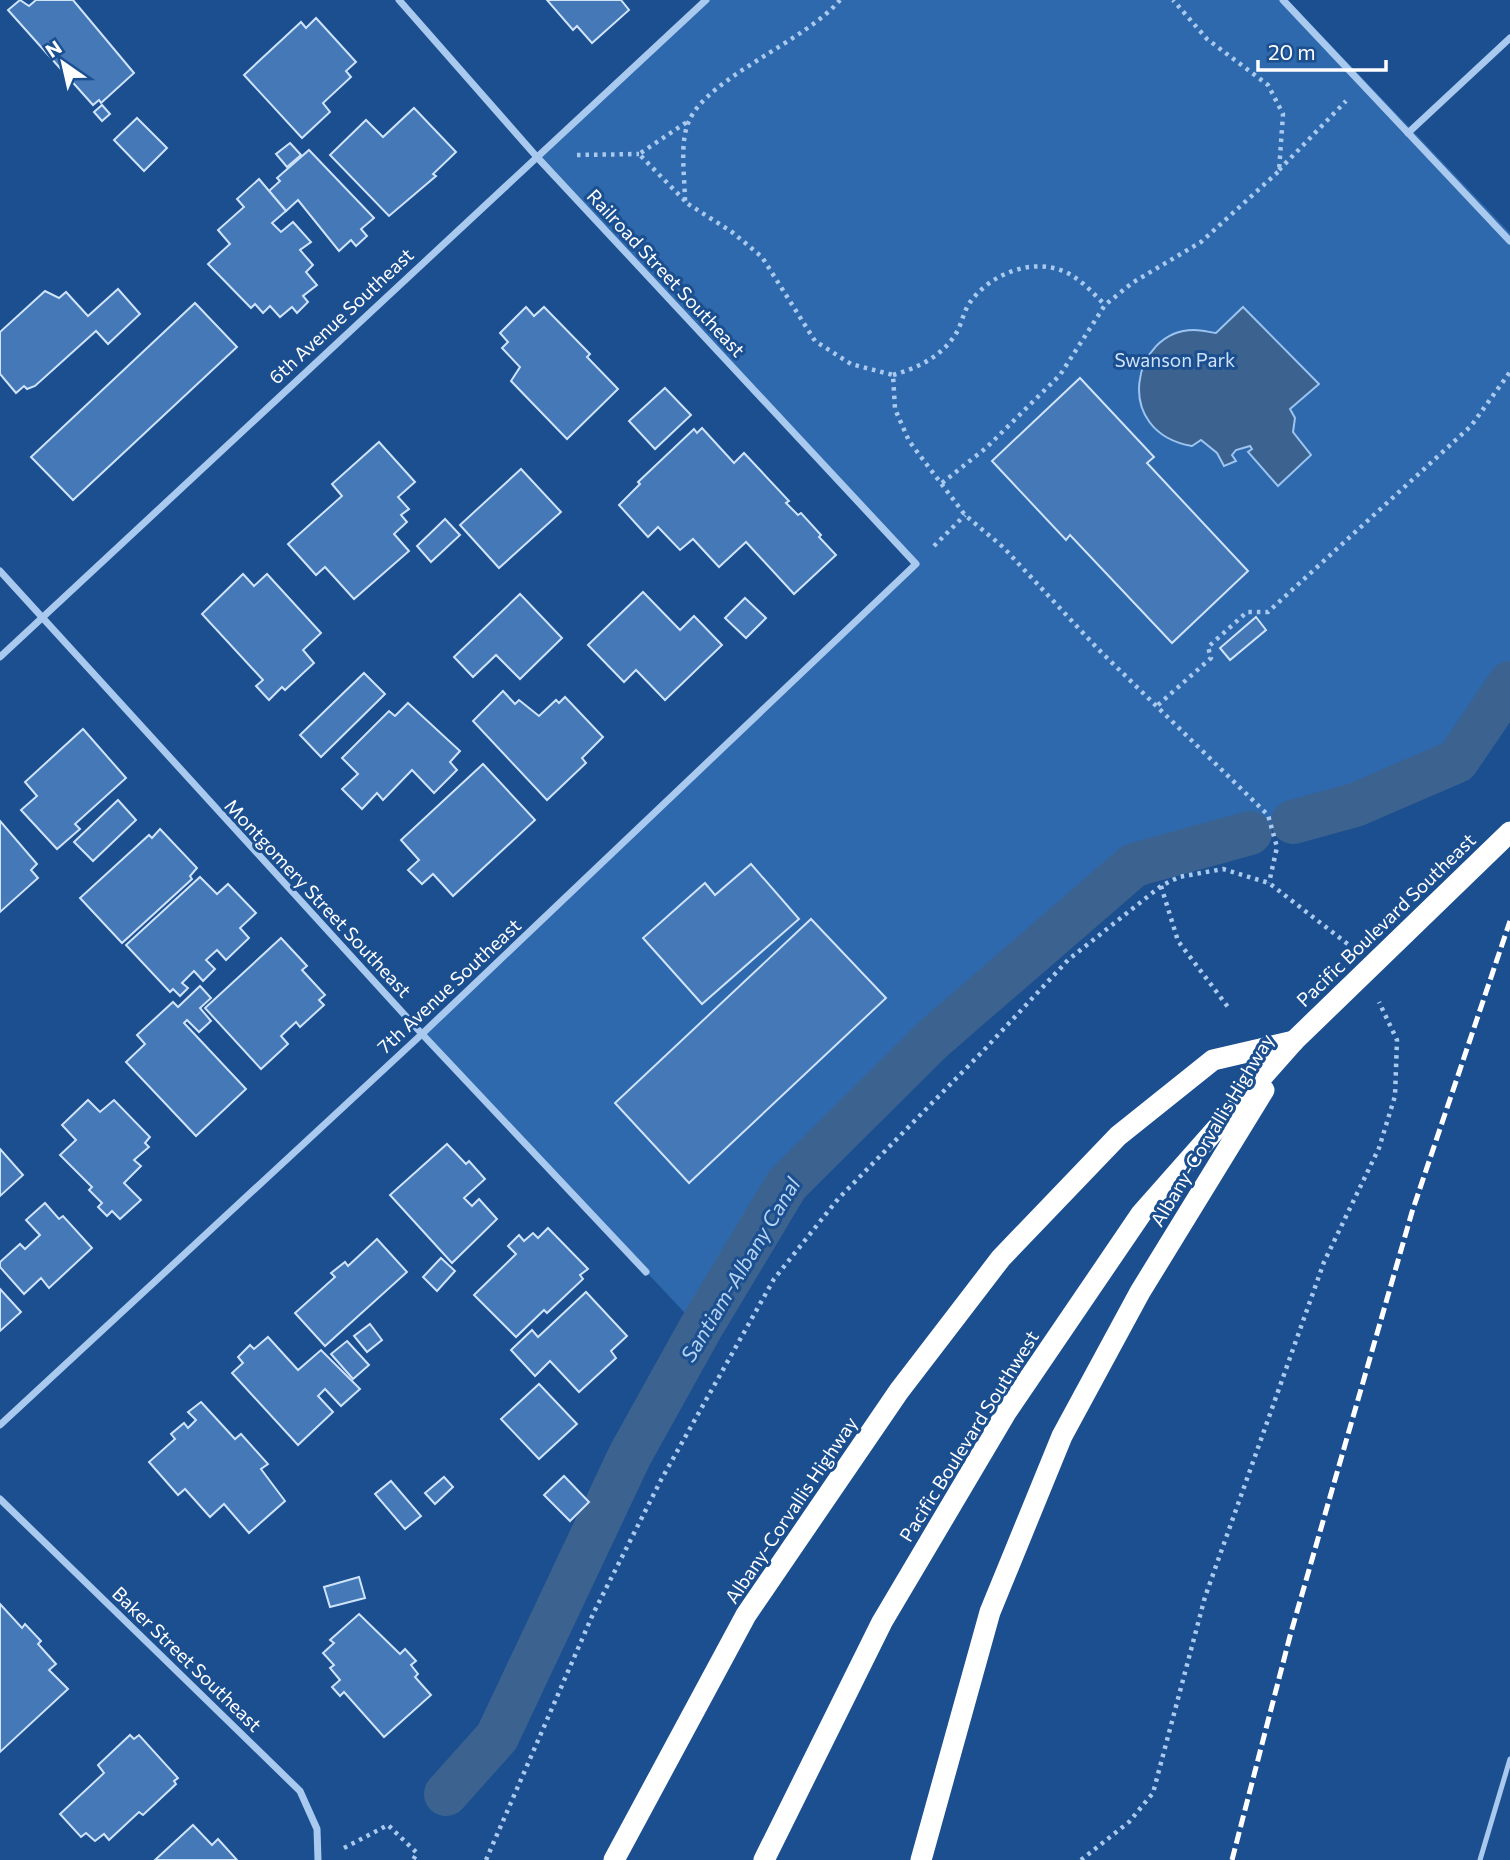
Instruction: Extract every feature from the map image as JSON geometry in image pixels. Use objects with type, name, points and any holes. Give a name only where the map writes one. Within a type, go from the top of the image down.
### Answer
[{"type":"highway","name":"Pacific Boulevard Southeast","points":[[1294,1041],[1510,832]]},
{"type":"highway","name":"Albany-Corvallis Highway","points":[[614,1860],[746,1615],[899,1391],[1001,1258],[1118,1136],[1213,1060],[1294,1041]]},
{"type":"highway","name":"Albany-Corvallis Highway","points":[[921,1860],[990,1612],[1062,1436],[1140,1292],[1294,1041]]},
{"type":"highway","name":"Pacific Boulevard Southwest","points":[[764,1860],[882,1622],[1007,1410],[1141,1214],[1294,1041]]},
{"type":"street","name":"Railroad Street Southeast","points":[[399,0],[536,156],[916,564]]},
{"type":"street","name":"6th Avenue Southeast","points":[[0,657],[706,0]]},
{"type":"street","points":[[1283,0],[1510,241]]},
{"type":"street","points":[[1408,133],[1510,38]]},
{"type":"street","name":"7th Avenue Southeast","points":[[0,1425],[422,1034],[916,564]]},
{"type":"street","name":"Montgomery Street Southeast","points":[[0,571],[422,1034],[646,1272]]},
{"type":"street","name":"Baker Street Southeast","points":[[0,1499],[300,1791],[317,1829],[318,1860]]},
{"type":"lane","points":[[1480,1860],[1510,1759]]},
{"type":"path","points":[[536,156],[639,154],[688,122],[701,103],[751,65],[827,15],[840,0]]},
{"type":"path","points":[[1173,0],[1207,39],[1268,85],[1283,114],[1279,170]]},
{"type":"path","points":[[942,483],[986,448],[1060,375],[1105,305],[1132,283],[1201,242],[1279,170],[1362,85]]},
{"type":"path","points":[[685,202],[688,122]]},
{"type":"path","points":[[639,154],[685,202],[732,232],[762,257],[816,341],[851,364],[893,375],[922,367],[955,336],[971,301],[996,277],[1022,267],[1061,270],[1088,286],[1105,305]]},
{"type":"path","points":[[1158,705],[1211,658],[1208,647],[1247,612],[1268,612],[1471,426],[1510,372]]},
{"type":"path","points":[[893,375],[895,409],[909,441],[965,515],[1003,547],[1098,649],[1268,815],[1277,847],[1269,883]]},
{"type":"path","points":[[916,564],[965,515]]},
{"type":"path","points":[[486,1860],[593,1614],[660,1479],[774,1279],[838,1199],[984,1051],[1068,960],[1161,886],[1179,877],[1223,869],[1269,883],[1352,947]]},
{"type":"path","points":[[1161,886],[1178,942],[1228,1007]]},
{"type":"path","points":[[1081,1860],[1129,1822],[1153,1793],[1205,1597],[1324,1262],[1379,1148],[1395,1096],[1397,1040],[1374,994]]},
{"type":"path","points":[[332,1854],[388,1825],[417,1853],[413,1860]]},
{"type":"green space","name":"Swanson Park","points":[[706,0],[1288,0],[1510,233],[1510,683],[1457,761],[1355,805],[1134,865],[934,1038],[787,1184],[700,1329],[422,1034],[915,564],[536,156]]},
{"type":"shaded area","points":[[1243,307],[1319,384],[1290,409],[1295,418],[1293,432],[1311,455],[1278,486],[1248,452],[1252,449],[1250,446],[1236,450],[1232,455],[1236,461],[1224,466],[1217,453],[1201,440],[1192,446],[1166,437],[1149,422],[1141,403],[1139,383],[1145,363],[1156,346],[1173,334],[1194,330],[1216,333]]},
{"type":"building","points":[[20,0],[29,6],[36,0],[73,0],[134,73],[101,103],[99,100],[93,105],[8,10]]},
{"type":"building","points":[[547,0],[621,0],[629,10],[592,43],[577,26],[573,30]]},
{"type":"building","points":[[316,18],[356,62],[346,71],[351,77],[323,103],[330,112],[302,138],[244,75],[301,22],[306,28]]},
{"type":"building","points":[[102,105],[110,114],[102,121],[94,112]]},
{"type":"building","points":[[414,108],[456,152],[433,174],[436,176],[389,216],[330,155],[366,120],[383,137]]},
{"type":"building","points":[[137,118],[167,148],[144,171],[114,140]]},
{"type":"building","points":[[290,143],[301,155],[287,167],[276,154]]},
{"type":"building","points":[[309,150],[374,218],[361,229],[367,236],[356,246],[351,240],[339,251],[298,200],[286,211],[269,191],[280,181],[277,178]]},
{"type":"building","points":[[259,179],[286,211],[272,223],[281,232],[293,222],[311,242],[300,250],[313,265],[306,272],[317,285],[303,296],[308,302],[297,313],[292,307],[280,317],[270,306],[263,313],[255,304],[251,308],[208,264],[230,244],[218,230],[244,207],[237,199]]},
{"type":"building","points":[[118,289],[140,314],[108,344],[96,331],[35,386],[27,389],[24,386],[16,393],[0,374],[0,332],[45,291],[59,298],[66,292],[88,316]]},
{"type":"building","points":[[195,303],[237,347],[73,500],[31,457]]},
{"type":"building","points":[[526,307],[534,316],[544,307],[590,354],[587,357],[618,389],[567,439],[511,381],[520,367],[502,348],[508,342],[500,333]]},
{"type":"building","points":[[1080,378],[1154,457],[1147,463],[1248,571],[1172,643],[1070,535],[1066,540],[992,461]]},
{"type":"building","points":[[665,388],[691,415],[655,449],[629,421]]},
{"type":"building","points":[[702,428],[734,463],[744,453],[789,501],[786,503],[798,515],[801,513],[836,555],[794,594],[746,542],[719,567],[693,539],[680,550],[658,527],[648,537],[619,505],[640,484],[638,482],[694,429],[697,433]]},
{"type":"building","points":[[379,442],[415,482],[398,497],[409,509],[401,515],[407,522],[394,534],[409,551],[354,599],[325,567],[316,575],[288,544],[342,496],[332,484]]},
{"type":"building","points":[[521,469],[561,512],[499,568],[460,525]]},
{"type":"building","points":[[445,519],[460,535],[431,562],[417,546]]},
{"type":"building","points":[[243,574],[254,586],[267,574],[321,633],[303,650],[314,663],[285,690],[282,687],[269,700],[256,686],[263,680],[202,614]]},
{"type":"building","points":[[643,592],[680,630],[694,616],[722,645],[665,700],[636,670],[624,682],[588,645]]},
{"type":"building","points":[[520,594],[562,638],[520,679],[496,655],[473,677],[454,657]]},
{"type":"building","points":[[745,598],[766,618],[746,638],[725,618]]},
{"type":"building","points":[[1256,617],[1266,630],[1230,660],[1220,648]]},
{"type":"building","points":[[364,673],[385,694],[321,757],[300,735]]},
{"type":"building","points":[[503,691],[515,704],[519,700],[539,716],[556,700],[559,703],[565,697],[603,737],[582,758],[586,763],[547,800],[473,721]]},
{"type":"building","points":[[408,703],[460,751],[450,762],[457,770],[434,793],[412,770],[383,800],[377,793],[362,809],[342,789],[358,774],[342,758],[389,711],[395,716]]},
{"type":"building","points":[[83,729],[126,778],[75,824],[80,829],[57,849],[21,810],[37,796],[25,782]]},
{"type":"building","points":[[483,764],[535,820],[453,896],[433,874],[422,884],[408,870],[419,860],[401,840]]},
{"type":"building","points":[[118,800],[136,820],[93,861],[74,842]]},
{"type":"building","points":[[0,821],[37,864],[31,870],[38,878],[0,912]]},
{"type":"building","points":[[160,829],[197,868],[190,876],[192,879],[122,943],[80,898],[149,835],[152,838]]},
{"type":"building","points":[[751,864],[799,919],[702,1004],[643,938],[705,883],[715,895]]},
{"type":"building","points":[[200,877],[217,894],[228,884],[256,913],[240,928],[249,938],[226,960],[217,950],[206,960],[215,969],[203,981],[194,971],[182,983],[188,988],[180,996],[173,989],[170,992],[126,945]]},
{"type":"building","points":[[811,919],[886,998],[689,1183],[615,1103]]},
{"type":"building","points":[[281,938],[307,966],[302,970],[325,995],[319,1000],[324,1005],[300,1027],[296,1022],[281,1036],[288,1044],[261,1069],[205,1008]]},
{"type":"building","points":[[200,986],[211,998],[200,1008],[211,1021],[199,1032],[187,1020],[184,1023],[246,1089],[196,1136],[126,1062],[145,1044],[137,1035],[173,1002],[178,1007]]},
{"type":"building","points":[[88,1100],[100,1112],[114,1100],[150,1137],[145,1143],[149,1147],[134,1160],[141,1166],[124,1183],[141,1200],[120,1219],[112,1211],[107,1216],[98,1207],[102,1203],[89,1190],[92,1187],[60,1155],[76,1140],[62,1125]]},
{"type":"building","points":[[447,1144],[466,1164],[469,1161],[485,1179],[464,1198],[472,1206],[479,1199],[497,1219],[452,1263],[390,1195]]},
{"type":"building","points":[[0,1149],[23,1175],[0,1196]]},
{"type":"building","points":[[45,1203],[59,1219],[63,1216],[92,1248],[49,1288],[41,1278],[24,1294],[0,1267],[0,1262],[20,1244],[25,1249],[40,1235],[26,1220]]},
{"type":"building","points":[[548,1228],[588,1269],[580,1275],[583,1279],[547,1313],[544,1310],[516,1337],[474,1295],[516,1254],[508,1246],[519,1235],[524,1241],[533,1233],[538,1238]]},
{"type":"building","points":[[377,1239],[407,1272],[325,1346],[295,1313],[335,1277],[331,1273],[345,1262],[348,1266]]},
{"type":"building","points":[[441,1258],[455,1271],[437,1291],[423,1277]]},
{"type":"building","points":[[0,1289],[21,1312],[0,1331]]},
{"type":"building","points":[[586,1292],[627,1336],[611,1351],[616,1358],[579,1392],[550,1361],[535,1376],[511,1350],[532,1330],[538,1337]]},
{"type":"building","points":[[370,1324],[382,1340],[367,1352],[354,1336]]},
{"type":"building","points":[[268,1337],[298,1370],[321,1350],[360,1389],[341,1406],[325,1389],[318,1396],[333,1412],[298,1445],[232,1373],[243,1363],[238,1357],[250,1345],[254,1349]]},
{"type":"building","points":[[347,1341],[369,1365],[353,1379],[331,1354]]},
{"type":"building","points":[[539,1384],[577,1424],[539,1459],[501,1419]]},
{"type":"building","points":[[201,1402],[235,1439],[241,1434],[268,1464],[261,1469],[285,1501],[249,1533],[224,1504],[210,1517],[185,1489],[178,1495],[149,1462],[175,1439],[171,1434],[184,1423],[188,1428],[196,1420],[188,1412]]},
{"type":"building","points":[[564,1476],[589,1502],[570,1521],[544,1495]]},
{"type":"building","points":[[444,1477],[453,1487],[435,1504],[425,1493]]},
{"type":"building","points":[[391,1481],[421,1516],[405,1529],[375,1494]]},
{"type":"building","points":[[359,1577],[365,1598],[330,1607],[324,1587]]},
{"type":"building","points":[[0,1604],[22,1628],[25,1624],[41,1641],[38,1644],[56,1664],[49,1670],[68,1689],[0,1752]]},
{"type":"building","points":[[359,1614],[400,1654],[405,1649],[416,1661],[411,1665],[418,1674],[415,1677],[431,1695],[384,1737],[344,1692],[340,1696],[332,1687],[340,1680],[330,1668],[334,1665],[323,1653],[334,1643],[330,1640]]},
{"type":"building","points":[[130,1735],[134,1739],[139,1735],[178,1778],[174,1781],[176,1784],[143,1815],[139,1812],[109,1840],[104,1834],[95,1841],[86,1833],[81,1837],[60,1814],[104,1773],[98,1765]]},
{"type":"building","points":[[193,1825],[212,1845],[218,1839],[237,1860],[155,1860]]},
{"type":"waterway","name":"Santiam-Albany Canal","points":[[1293,822],[1355,805],[1457,761],[1510,683]]},
{"type":"waterway","name":"Santiam-Albany Canal","points":[[446,1794],[497,1737],[630,1455],[700,1329],[787,1184],[934,1038],[1134,865],[1250,833]]},
{"type":"railway","points":[[1232,1860],[1290,1636],[1412,1212],[1510,921]]}]
